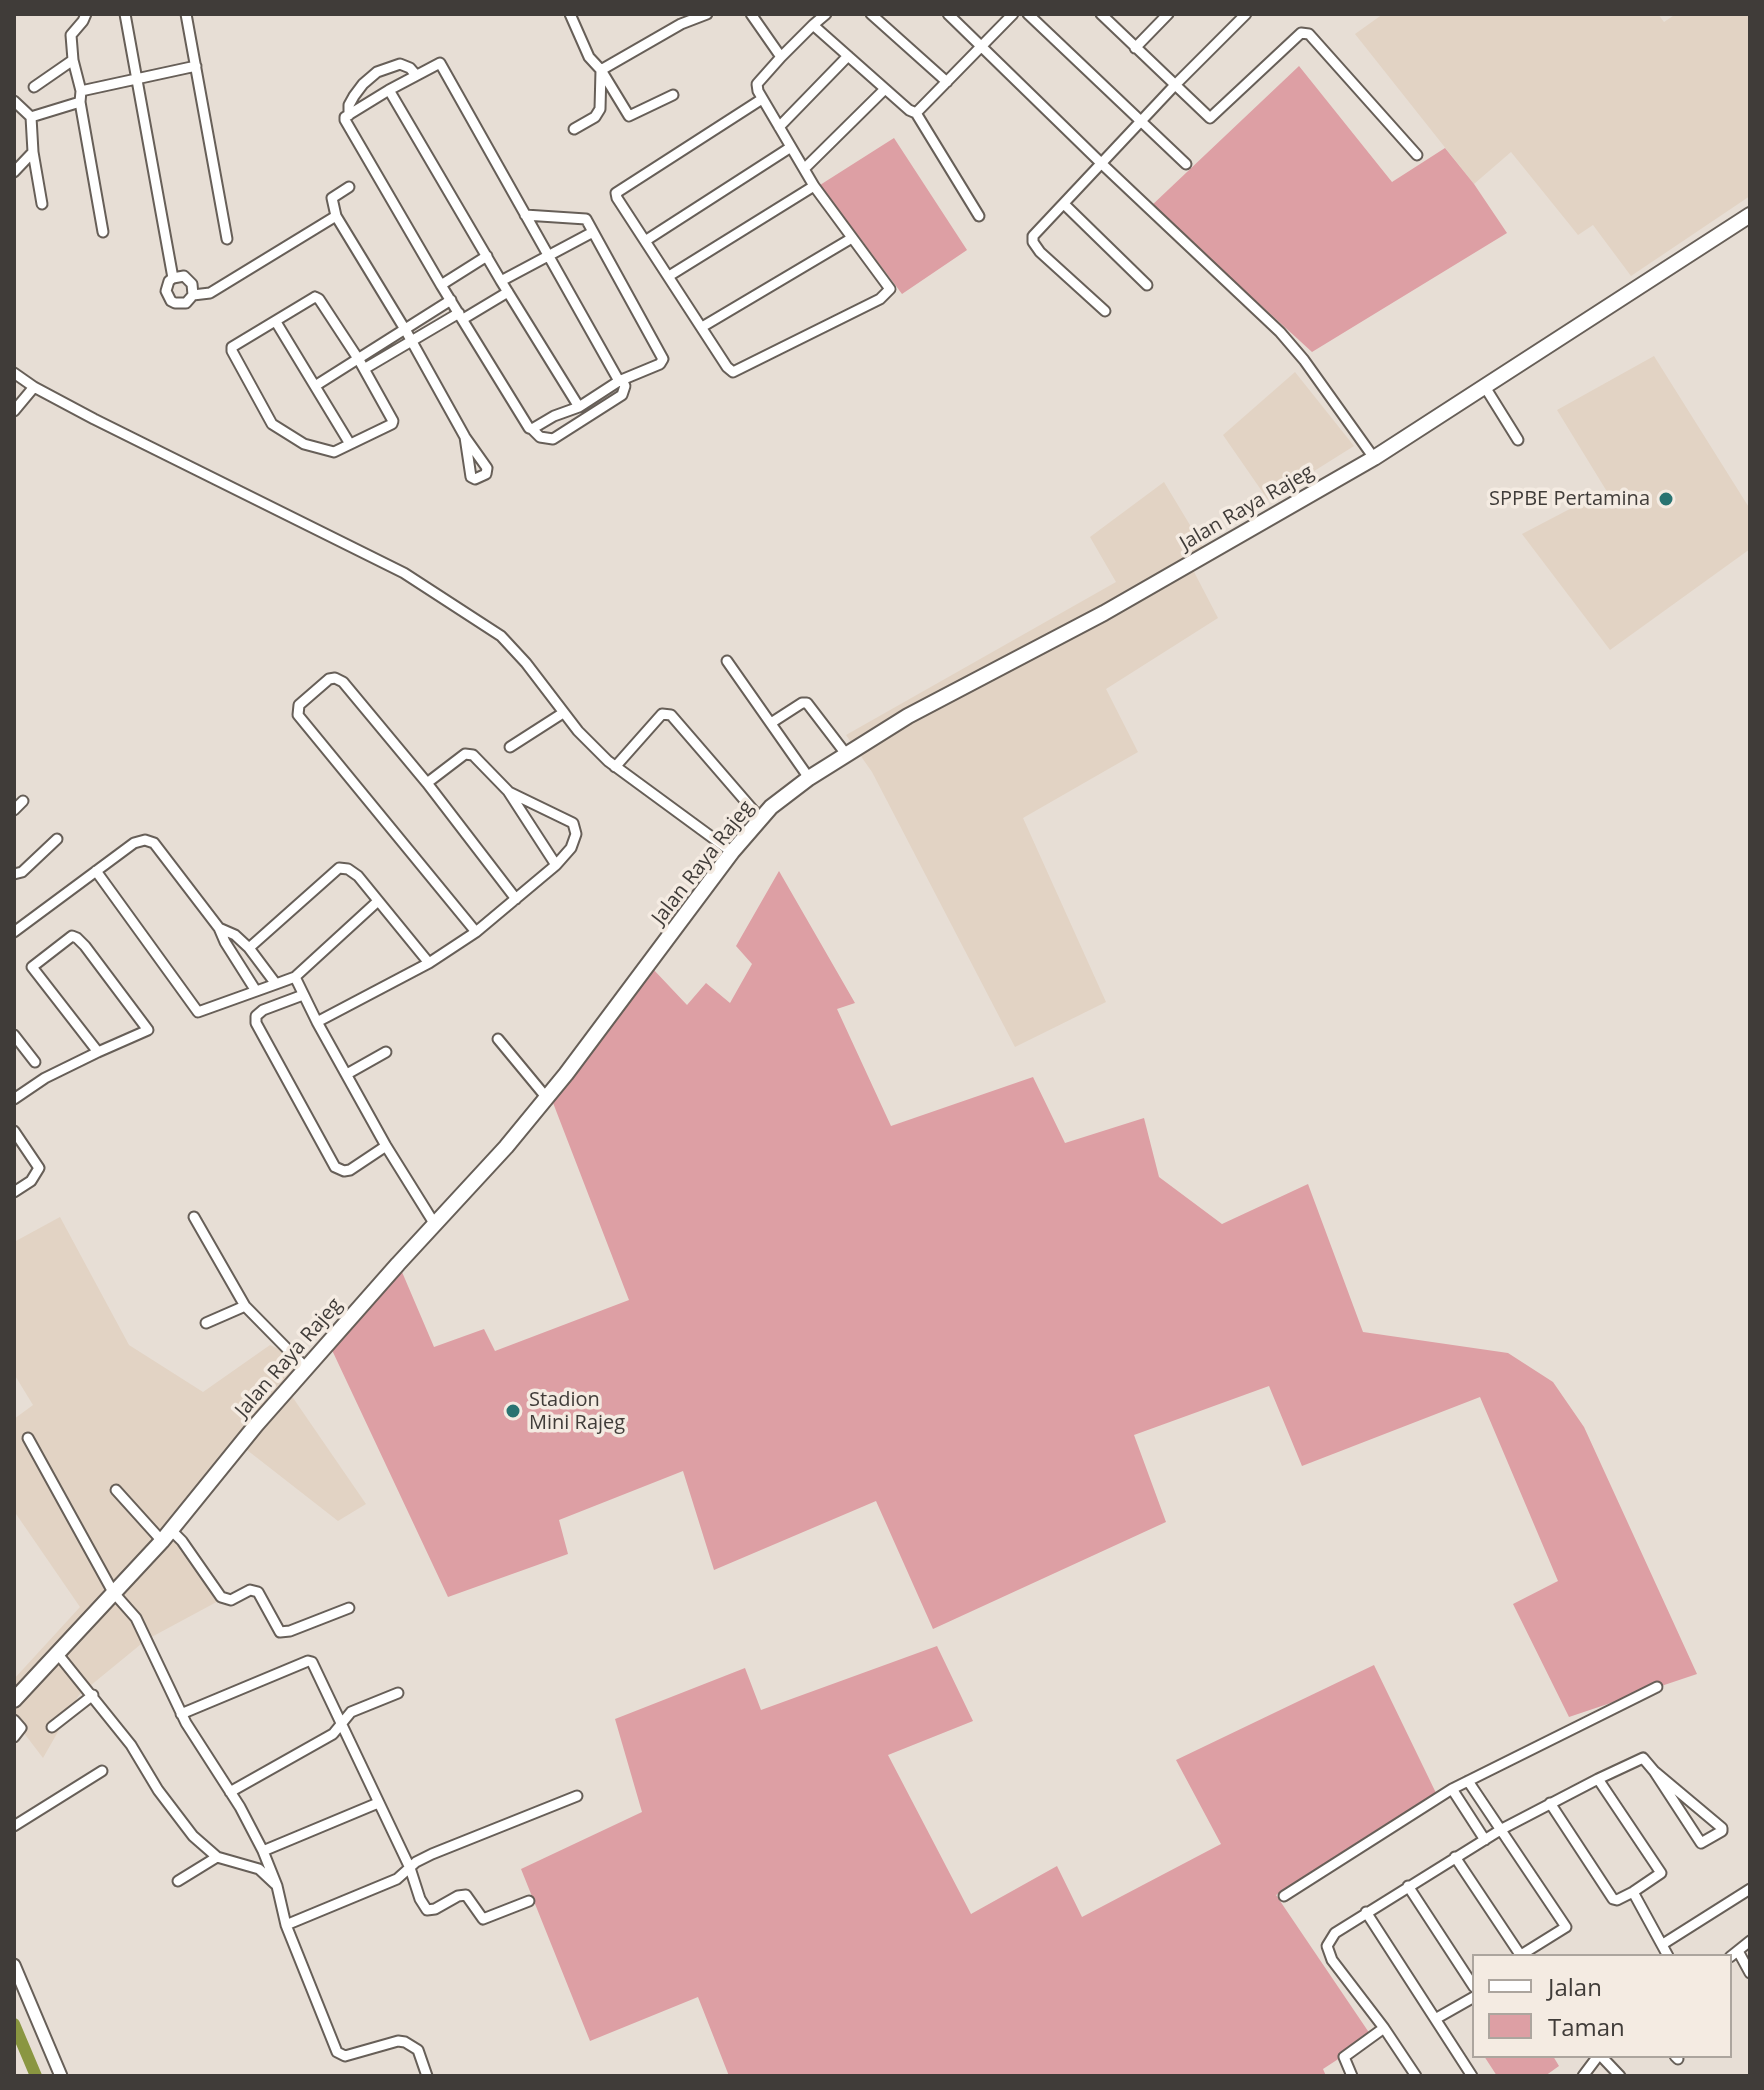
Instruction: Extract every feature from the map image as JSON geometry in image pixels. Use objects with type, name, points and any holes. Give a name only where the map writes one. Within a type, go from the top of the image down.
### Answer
[{"type":"main road","name":"Jalan Raya Rajeg","points":[[14,1700],[166,1535],[306,1368],[506,1147],[602,1027],[760,818],[809,778],[908,716],[1104,613],[1374,458],[1750,215]]},
{"type":"street","points":[[86,14],[71,35],[103,232]]},
{"type":"street","points":[[125,14],[173,278]]},
{"type":"street","points":[[186,14],[227,239]]},
{"type":"street","points":[[570,14],[589,57],[601,70],[629,116],[673,95]]},
{"type":"street","points":[[601,70],[681,24],[707,14]]},
{"type":"street","points":[[751,14],[781,57]]},
{"type":"street","points":[[762,99],[618,191],[617,198],[733,372],[880,299],[890,289],[814,186],[762,99],[757,84],[826,14]]},
{"type":"street","points":[[871,14],[947,82]]},
{"type":"street","points":[[948,14],[1280,332],[1374,458]]},
{"type":"street","points":[[916,113],[1013,14]]},
{"type":"street","points":[[1028,14],[1186,164]]},
{"type":"street","points":[[1135,48],[1168,14]]},
{"type":"street","points":[[1105,311],[1040,252],[1033,242],[1033,236],[1246,14]]},
{"type":"street","points":[[1105,15],[1135,48],[1210,118],[1301,33],[1309,34],[1417,155]]},
{"type":"street","points":[[813,25],[916,113],[979,216]]},
{"type":"street","points":[[779,127],[848,56]]},
{"type":"street","points":[[34,87],[73,60]]},
{"type":"street","points":[[440,63],[548,257],[625,386],[622,395],[553,439],[540,437],[525,424],[345,123],[344,119],[349,115],[416,75],[440,63]]},
{"type":"street","points":[[349,115],[349,105],[354,96],[377,72],[400,64],[416,75]]},
{"type":"street","points":[[31,117],[80,97],[196,66]]},
{"type":"street","points":[[574,129],[595,117],[600,109],[601,70]]},
{"type":"street","points":[[804,169],[885,89]]},
{"type":"street","points":[[389,90],[579,407]]},
{"type":"street","points":[[14,101],[31,117],[33,152],[42,204]]},
{"type":"street","points":[[645,241],[791,147]]},
{"type":"street","points":[[14,172],[33,152]]},
{"type":"street","points":[[669,276],[814,186]]},
{"type":"street","points":[[349,187],[332,198],[336,216],[406,331],[465,437]]},
{"type":"street","points":[[1064,204],[1147,285]]},
{"type":"street","points":[[525,215],[586,219],[663,359],[660,364],[621,380],[579,407],[554,416],[532,429]]},
{"type":"street","points":[[193,295],[194,289],[184,276],[173,278],[166,286],[167,297],[181,304],[193,295],[210,293],[336,216]]},
{"type":"street","points":[[501,281],[593,232]]},
{"type":"street","points":[[702,327],[852,238]]},
{"type":"street","points":[[441,285],[487,256]]},
{"type":"street","points":[[315,386],[412,342],[508,292]]},
{"type":"street","points":[[315,297],[362,365],[392,424],[329,452],[304,444],[269,420],[232,347],[315,297]]},
{"type":"street","points":[[362,365],[451,300]]},
{"type":"street","points":[[276,322],[350,444]]},
{"type":"street","points":[[14,373],[34,387],[192,469],[404,573],[501,636],[526,663],[563,713],[615,767],[732,852]]},
{"type":"street","points":[[14,411],[34,387]]},
{"type":"street","points":[[1485,387],[1518,440]]},
{"type":"street","points":[[727,661],[809,778]]},
{"type":"street","points":[[476,932],[298,715],[299,705],[329,679],[339,679],[427,783],[516,899]]},
{"type":"street","points":[[771,723],[802,703],[807,703],[846,754]]},
{"type":"street","points":[[510,747],[563,713]]},
{"type":"street","points":[[615,767],[662,714],[671,715],[760,818]]},
{"type":"street","points":[[427,783],[465,754],[478,759],[508,791],[556,865]]},
{"type":"street","points":[[317,1022],[429,963],[476,932],[556,865],[571,848],[576,834],[573,823],[508,791]]},
{"type":"street","points":[[14,810],[23,801]]},
{"type":"street","points":[[14,874],[22,872],[57,839]]},
{"type":"street","points":[[14,932],[134,843],[145,840],[154,843],[219,928],[256,991]]},
{"type":"street","points":[[249,948],[339,868],[348,869],[358,876],[429,963]]},
{"type":"street","points":[[96,871],[198,1012],[295,977],[378,901]]},
{"type":"street","points":[[219,928],[235,935],[249,948],[276,984]]},
{"type":"street","points":[[14,1099],[45,1078],[148,1030],[85,946],[72,936],[32,967],[98,1052]]},
{"type":"street","points":[[295,977],[386,1146],[434,1223]]},
{"type":"street","points":[[303,995],[263,1010],[256,1016],[256,1023],[335,1167],[350,1170],[386,1146]]},
{"type":"street","points":[[14,1035],[35,1062]]},
{"type":"street","points":[[498,1039],[546,1097]]},
{"type":"street","points":[[347,1074],[386,1052]]},
{"type":"street","points":[[14,1131],[39,1168],[31,1181],[14,1192]]},
{"type":"street","points":[[194,1217],[245,1306],[306,1368]]},
{"type":"street","points":[[206,1323],[245,1306]]},
{"type":"street","points":[[28,1438],[113,1592],[136,1618],[181,1714],[263,1851],[277,1886],[286,1925],[337,2052],[345,2056],[398,2041],[405,2042],[418,2050],[427,2076]]},
{"type":"street","points":[[116,1490],[166,1535],[182,1541],[221,1597],[231,1600],[250,1590],[258,1592],[280,1632],[349,1608]]},
{"type":"street","points":[[57,1653],[131,1745],[158,1790],[193,1836],[217,1857],[259,1869],[277,1886]]},
{"type":"street","points":[[181,1714],[308,1661],[315,1664],[410,1868],[420,1899],[429,1911],[462,1894],[466,1895],[483,1919],[529,1901]]},
{"type":"street","points":[[1284,1896],[1452,1789],[1657,1687]]},
{"type":"street","points":[[230,1792],[333,1734],[351,1712],[398,1693]]},
{"type":"street","points":[[52,1727],[93,1695]]},
{"type":"street","points":[[14,1720],[21,1728],[14,1737]]},
{"type":"street","points":[[1416,2076],[1332,1960],[1327,1946],[1335,1933],[1502,1829],[1643,1758],[1701,1843],[1722,1831],[1654,1771]]},
{"type":"street","points":[[14,1826],[102,1771]]},
{"type":"street","points":[[1550,1803],[1613,1899],[1633,1892],[1661,1873],[1598,1779]]},
{"type":"street","points":[[1468,1781],[1566,1927],[1524,1954]]},
{"type":"street","points":[[1452,1789],[1485,1840]]},
{"type":"street","points":[[286,1925],[397,1879],[416,1862],[432,1854],[577,1796]]},
{"type":"street","points":[[263,1851],[378,1803]]},
{"type":"street","points":[[178,1881],[217,1857]]},
{"type":"street","points":[[1455,1857],[1520,1954]]},
{"type":"street","points":[[1408,1886],[1472,1984]]},
{"type":"street","points":[[1663,1944],[1750,1889]]},
{"type":"street","points":[[1633,1892],[1667,1954]]},
{"type":"street","points":[[1366,1912],[1472,2076]]},
{"type":"street","points":[[1750,1941],[1734,1954],[1750,1973]]},
{"type":"street","points":[[14,1965],[61,2076]]},
{"type":"street","points":[[1437,2018],[1472,1998]]},
{"type":"street","points":[[1352,2076],[1344,2057],[1384,2028]]},
{"type":"street","points":[[1583,2076],[1598,2058]]},
{"type":"street","points":[[1602,2058],[1620,2076]]},
{"type":"shaded area","points":[[1383,14],[1658,14],[1664,22],[1676,14],[1750,14],[1750,196],[1631,276],[1593,225],[1578,235],[1511,152],[1474,184],[1355,34]]},
{"type":"shaded area","name":"SPPBE Pertamina","points":[[1654,356],[1750,509],[1750,549],[1610,650],[1522,534],[1606,490],[1557,410]]},
{"type":"shaded area","points":[[1295,372],[1354,446],[1268,500],[1223,435]]},
{"type":"shaded area","points":[[1164,482],[1208,555],[1192,568],[1218,618],[1106,689],[1138,752],[1023,818],[1106,1002],[1015,1047],[872,772],[846,735],[1116,582],[1090,537]]},
{"type":"shaded area","points":[[60,1217],[129,1345],[203,1392],[270,1345],[296,1357],[289,1392],[366,1504],[338,1521],[247,1450],[175,1536],[224,1598],[146,1640],[79,1695],[43,1758],[14,1720],[14,1679],[80,1607],[14,1511],[14,1419],[33,1405],[14,1374],[14,1242]]},
{"type":"green space","points":[[1299,66],[1392,182],[1445,148],[1507,233],[1312,352],[1150,207]]},
{"type":"green space","points":[[894,138],[967,250],[902,294],[820,185]]},
{"type":"green space","points":[[779,871],[855,1003],[837,1009],[891,1126],[1033,1077],[1065,1143],[1144,1118],[1159,1177],[1222,1224],[1308,1184],[1363,1332],[1508,1353],[1553,1382],[1584,1427],[1697,1674],[1569,1717],[1513,1604],[1558,1581],[1480,1397],[1302,1466],[1269,1386],[1134,1435],[1166,1522],[933,1629],[876,1501],[714,1570],[683,1471],[559,1520],[568,1554],[448,1597],[331,1348],[402,1272],[434,1347],[484,1329],[495,1351],[629,1300],[550,1095],[653,969],[687,1005],[706,983],[730,1003],[752,964],[736,946]]},
{"type":"green space","points":[[937,1646],[973,1721],[888,1755],[971,1914],[1057,1866],[1082,1917],[1221,1844],[1176,1760],[1374,1665],[1436,1793],[1276,1895],[1372,2037],[1323,2069],[1326,2076],[729,2076],[698,1997],[590,2041],[521,1869],[642,1812],[615,1719],[745,1668],[761,1710]]},
{"type":"green space","points":[[1485,2058],[1554,2058],[1559,2066],[1545,2076],[1497,2076]]},
{"type":"waterway","points":[[14,2024],[36,2076]]},
{"type":"place","name":"SPPBE Pertamina","points":[[1666,499]]},
{"type":"place","name":"Stadion Mini Rajeg","points":[[513,1411]]}]
